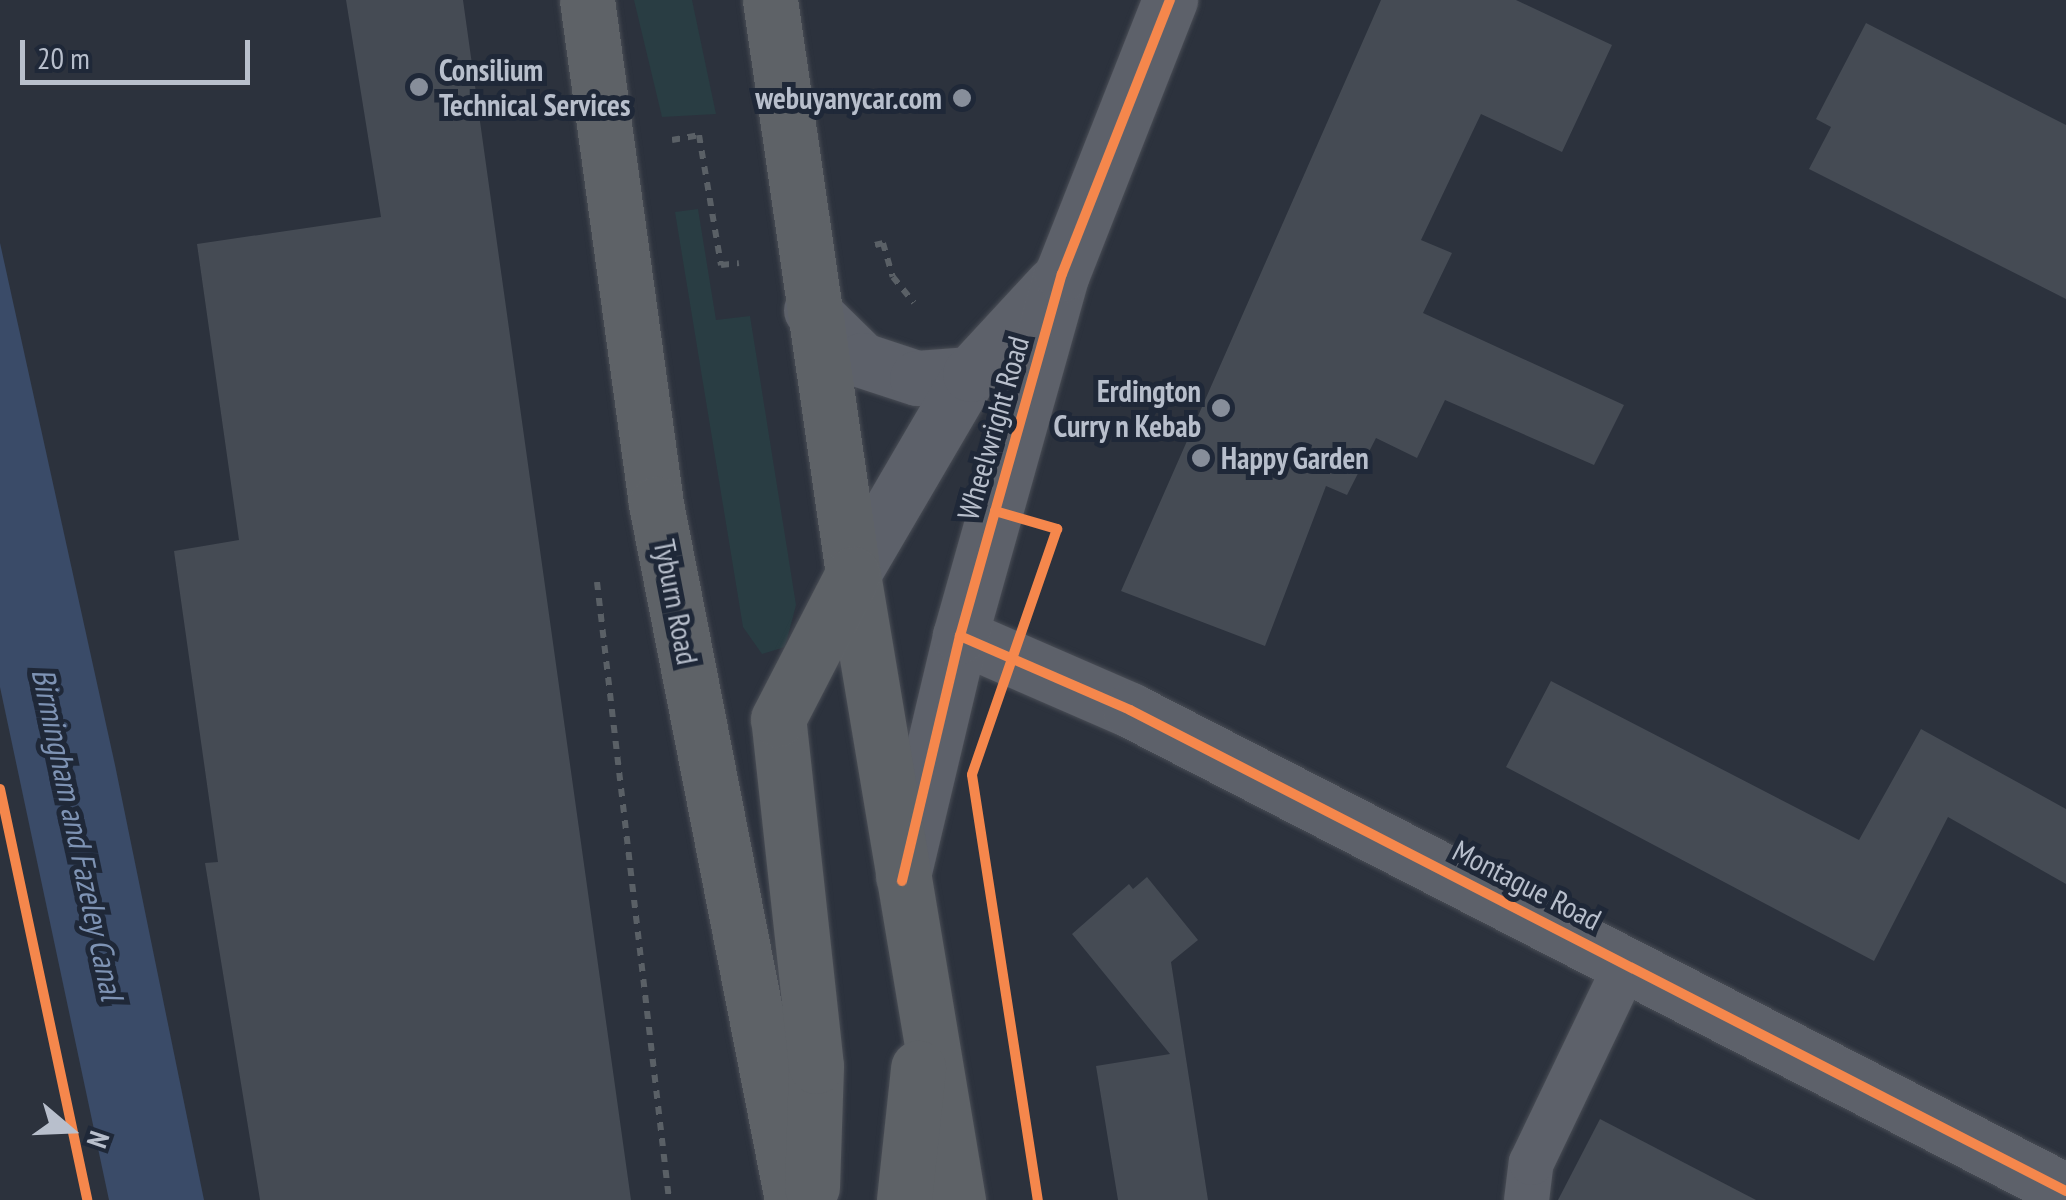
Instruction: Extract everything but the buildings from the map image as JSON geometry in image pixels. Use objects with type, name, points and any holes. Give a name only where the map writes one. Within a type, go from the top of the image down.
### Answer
[{"type":"highway","name":"Tyburn Road","points":[[586,0],[656,504],[792,1200]]},
{"type":"highway","points":[[770,0],[852,574],[958,1200]]},
{"type":"highway","points":[[812,1200],[816,1066],[778,720],[852,574]]},
{"type":"highway","points":[[904,1200],[926,1011]]},
{"type":"street","name":"Wheelwright Road","points":[[902,881],[960,636],[1062,274],[1170,0]]},
{"type":"street","name":"Wheelwright Road","points":[[852,574],[970,374],[1062,274]]},
{"type":"street","points":[[812,310],[862,360],[917,378],[970,374]]},
{"type":"street","name":"Montague Road","points":[[960,636],[1130,710],[2066,1190]]},
{"type":"lane","points":[[1526,1200],[1530,1162],[1626,964]]},
{"type":"shaded area","points":[[634,0],[692,0],[716,114],[662,117]]},
{"type":"shaded area","points":[[698,209],[716,320],[750,316],[796,605],[785,647],[762,654],[743,627],[675,212]]},
{"type":"water","name":"Birmingham and Fazeley Canal","points":[[0,243],[115,765],[204,1200],[109,1200],[0,687]]},
{"type":"cycle path","points":[[902,881],[960,636],[1062,274],[1170,0]]},
{"type":"cycle path","points":[[995,511],[1057,529],[972,775],[1038,1200]]},
{"type":"cycle path","points":[[960,636],[1130,710],[2066,1191]]},
{"type":"cycle path","points":[[0,789],[87,1200]]},
{"type":"place","name":"Consilium Technical Services","points":[[419,87]]},
{"type":"place","name":"webuyanycar.com","points":[[962,98]]},
{"type":"place","name":"Erdington Curry n Kebab","points":[[1221,408]]},
{"type":"place","name":"Happy Garden","points":[[1201,458]]}]
